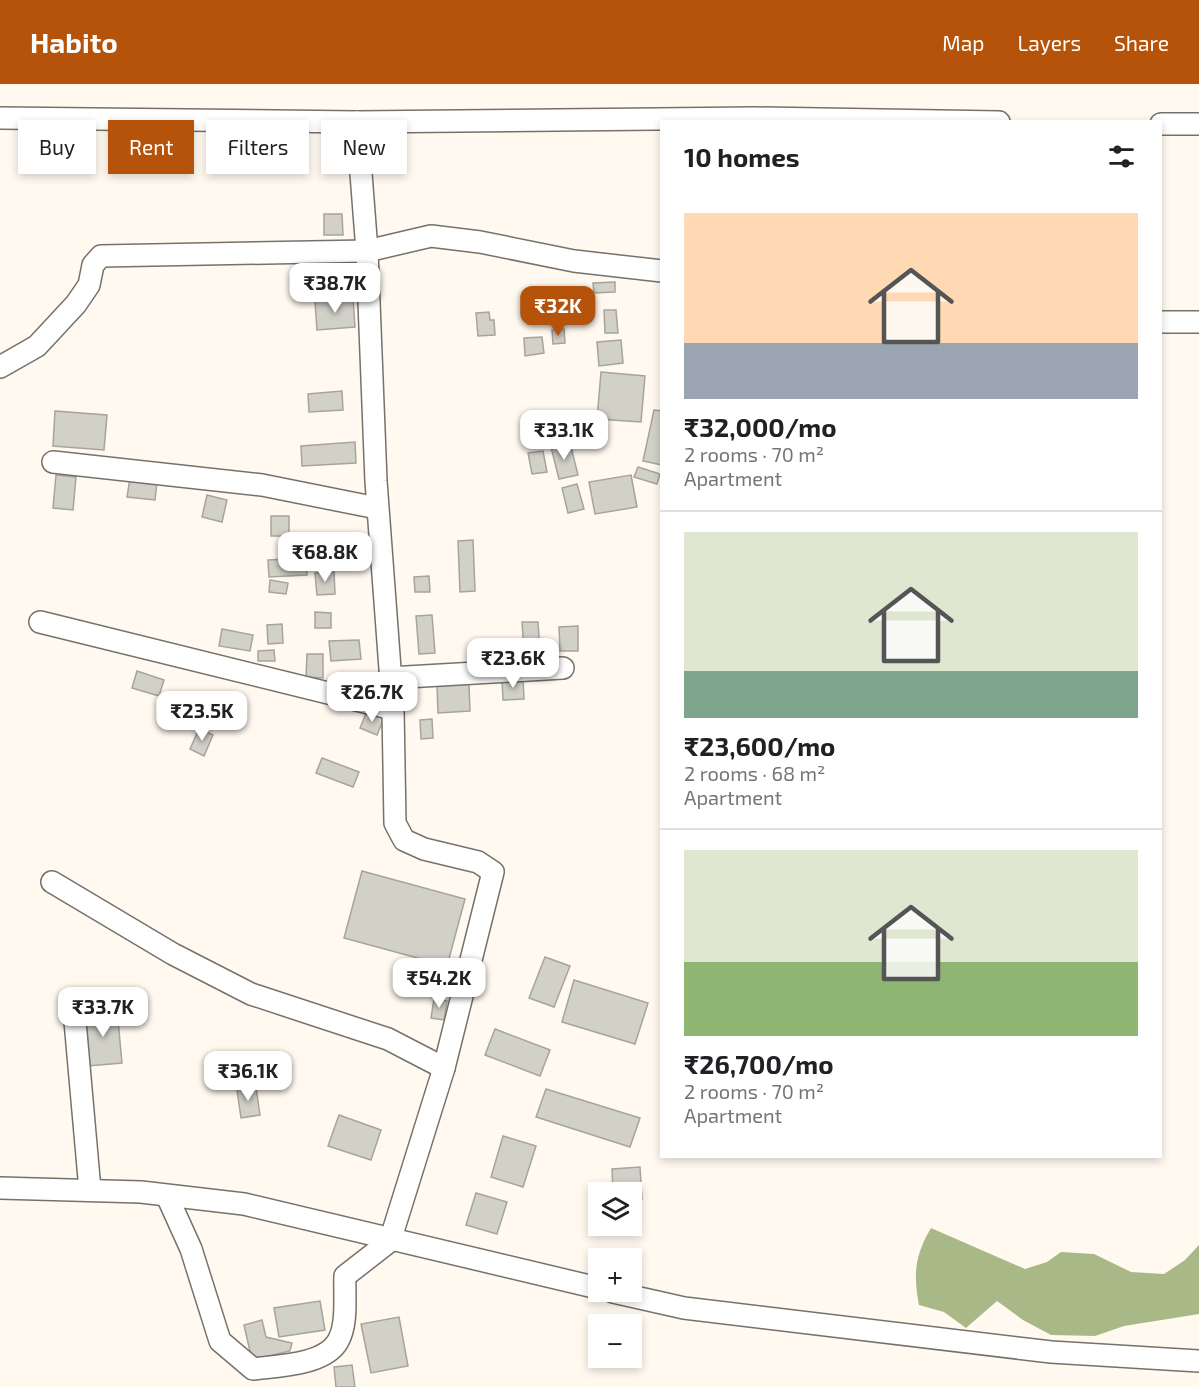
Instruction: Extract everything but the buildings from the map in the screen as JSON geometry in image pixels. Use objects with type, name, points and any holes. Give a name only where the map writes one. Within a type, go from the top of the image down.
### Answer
[{"type":"street","points":[[0,118],[321,122]]},
{"type":"street","points":[[407,122],[660,120]]},
{"type":"street","points":[[1162,124],[1199,124]]},
{"type":"street","points":[[167,1196],[191,1249],[220,1341],[253,1369],[294,1364],[326,1354],[339,1341],[343,1318],[345,1276],[390,1241],[444,1068],[493,872],[478,862],[424,849],[404,840],[395,823],[393,709],[377,508],[367,251],[361,174]]},
{"type":"street","points":[[0,367],[37,346],[83,294],[89,285],[93,265],[101,256],[367,251],[431,236],[480,242],[574,261],[660,271]]},
{"type":"street","points":[[1162,322],[1199,322]]},
{"type":"street","points":[[53,462],[262,485],[377,508]]},
{"type":"street","points":[[40,622],[393,709]]},
{"type":"street","points":[[389,678],[563,668]]},
{"type":"street","points":[[52,882],[173,954],[251,994],[388,1039],[444,1068]]},
{"type":"street","points":[[74,1010],[90,1190]]},
{"type":"street","points":[[0,1188],[90,1190],[244,1204],[390,1241],[588,1286]]},
{"type":"street","points":[[642,1299],[684,1308],[1051,1352],[1199,1361]]},
{"type":"shaded area","points":[[931,1228],[1025,1269],[1047,1262],[1061,1252],[1094,1254],[1131,1272],[1164,1274],[1185,1260],[1199,1245],[1199,1314],[1124,1326],[1095,1336],[1051,1335],[1023,1320],[997,1301],[966,1328],[944,1312],[919,1305],[916,1284],[917,1265]]}]
